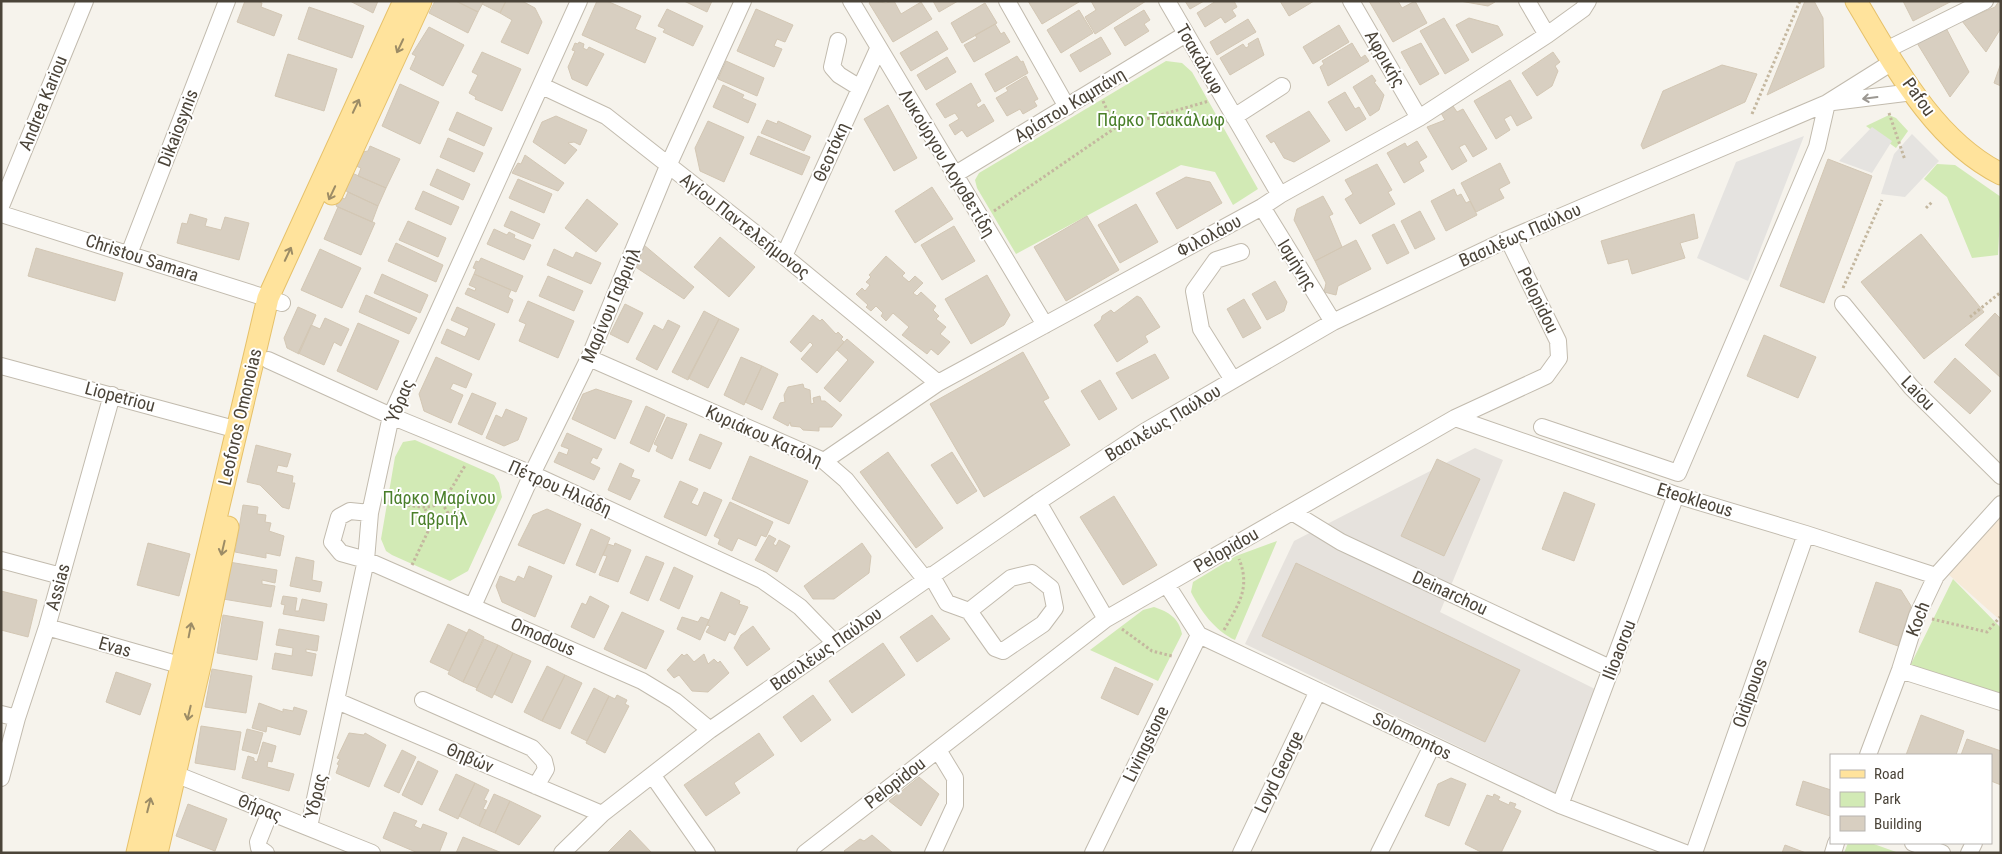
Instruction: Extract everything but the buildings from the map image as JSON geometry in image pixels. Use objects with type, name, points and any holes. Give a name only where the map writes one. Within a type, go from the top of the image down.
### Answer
[{"type":"main road","name":"Leoforos Omonoias","points":[[137,853],[183,666],[200,579],[238,430],[275,300],[404,1]]},
{"type":"main road","name":"Leoforos Omonoias","points":[[156,853],[200,666],[216,582],[268,360],[275,300],[421,1]]},
{"type":"main road","name":"Pafou","points":[[1856,1],[1913,92],[1949,135],[1985,166],[2001,174]]},
{"type":"street","name":"Andrea Kariou","points":[[1,206],[85,1]]},
{"type":"street","name":"Dikaiosynis","points":[[129,254],[227,1]]},
{"type":"street","name":"Ύδρας","points":[[309,827],[366,560],[370,513],[392,416],[579,1]]},
{"type":"street","name":"Μαρίνου Γαβριήλ","points":[[473,606],[532,474],[589,358],[668,166],[743,1]]},
{"type":"street","name":"Λυκούργου Λογοθετίδη","points":[[852,1],[878,49],[1045,325]]},
{"type":"street","points":[[1007,1],[1067,107]]},
{"type":"street","name":"Τσακάλωφ","points":[[1167,1],[1280,195]]},
{"type":"street","name":"Αφρικής","points":[[1351,1],[1419,118]]},
{"type":"street","points":[[1527,1],[1547,35]]},
{"type":"street","name":"Φιλολάου","points":[[824,461],[938,382],[1262,208],[1280,195],[1419,118],[1547,35],[1583,9],[1588,1]]},
{"type":"street","name":"Βασιλέως Παύλου","points":[[562,853],[602,814],[710,730],[928,577],[1144,432],[1333,322],[1508,238],[1828,103],[1890,56],[1984,1]]},
{"type":"street","name":"Αρίστου Καμπάνη","points":[[954,175],[1097,90],[1186,34]]},
{"type":"street","points":[[838,41],[832,67],[860,88]]},
{"type":"street","name":"Θεοτόκη","points":[[784,256],[878,49]]},
{"type":"street","name":"Αγίου Παντελεήμονος","points":[[542,86],[606,116],[784,256],[938,382]]},
{"type":"street","points":[[1234,117],[1282,86]]},
{"type":"street","name":"Βασιλέως Παύλου","points":[[1828,103],[1913,92]]},
{"type":"street","points":[[1542,427],[1678,473],[1817,147],[1828,103]]},
{"type":"street","name":"Ισμήνης","points":[[1262,208],[1333,322]]},
{"type":"street","name":"Christou Samara","points":[[1,214],[275,300]]},
{"type":"street","name":"Pelopidou","points":[[805,853],[1106,619],[1455,418],[1546,376],[1559,358],[1558,341],[1508,238]]},
{"type":"street","points":[[1234,380],[1201,329],[1194,291],[1216,260],[1241,252]]},
{"type":"street","name":"Laiou","points":[[1843,304],[1910,386],[2001,476]]},
{"type":"street","name":"Κυριάκου Κατόλη","points":[[589,358],[824,461],[846,480],[928,577],[947,603],[968,611]]},
{"type":"street","name":"Πέτρου Ηλιάδη","points":[[268,360],[392,416],[532,474],[762,580],[800,607],[835,643]]},
{"type":"street","name":"Liopetriou","points":[[1,366],[112,394],[238,430]]},
{"type":"street","name":"Assias","points":[[1,778],[17,718],[47,627],[112,394]]},
{"type":"street","name":"Eteokleous","points":[[1455,418],[1676,495],[1936,576]]},
{"type":"street","name":"Ilioaorou","points":[[1560,805],[1676,495]]},
{"type":"street","points":[[1038,502],[1106,619]]},
{"type":"street","name":"Koch","points":[[1868,754],[1900,670],[1917,616],[1936,576],[2001,504]]},
{"type":"street","name":"Omodous","points":[[370,513],[350,511],[338,517],[332,542],[341,554],[366,560],[406,576],[642,681],[675,701],[710,730]]},
{"type":"street","name":"Deinarchou","points":[[1292,512],[1341,542],[1612,669]]},
{"type":"street","name":"Oidipouos","points":[[1694,853],[1806,534]]},
{"type":"street","points":[[1,560],[61,576]]},
{"type":"street","points":[[1032,573],[1051,588],[1055,608],[1043,624],[1003,651],[995,648],[968,611],[1011,578],[1032,573]]},
{"type":"street","points":[[1167,584],[1199,635]]},
{"type":"street","name":"Evas","points":[[47,627],[183,666]]},
{"type":"street","name":"Solomontos","points":[[1199,635],[1560,805],[1685,853]]},
{"type":"street","name":"Livingstone","points":[[1093,853],[1199,635]]},
{"type":"street","points":[[1900,670],[2001,702]]},
{"type":"street","name":"Loyd George","points":[[1241,853],[1318,691]]},
{"type":"street","points":[[423,700],[532,748],[544,761],[546,769],[536,786]]},
{"type":"street","name":"Θηβών","points":[[337,702],[602,814]]},
{"type":"street","points":[[1,714],[17,718]]},
{"type":"street","points":[[1380,853],[1432,746]]},
{"type":"street","points":[[933,853],[955,805],[955,778],[938,750]]},
{"type":"street","name":"Θήρας","points":[[175,774],[372,853]]},
{"type":"street","points":[[653,776],[707,853]]},
{"type":"street","points":[[266,853],[259,848],[258,842],[270,812]]},
{"type":"street","points":[[1916,844],[1942,853]]},
{"type":"path","points":[[1752,114],[1800,1]]},
{"type":"path","points":[[1097,90],[1115,128]]},
{"type":"path","points":[[982,219],[1115,128],[1208,101],[1224,100]]},
{"type":"path","points":[[1889,113],[1904,160]]},
{"type":"path","points":[[1843,304],[1842,290],[1882,200]]},
{"type":"path","points":[[1926,208],[1933,202]]},
{"type":"path","points":[[1970,317],[2001,292]]},
{"type":"path","points":[[374,496],[425,509],[442,503],[472,450]]},
{"type":"path","points":[[406,576],[432,523],[451,518],[442,503]]},
{"type":"path","points":[[425,509],[432,523]]},
{"type":"path","points":[[1217,644],[1243,597],[1244,580],[1241,565],[1233,546]]},
{"type":"path","points":[[1917,616],[1987,632],[2000,617]]},
{"type":"path","points":[[1106,619],[1133,635],[1152,651],[1187,659]]},
{"type":"shaded area","points":[[1872,127],[1892,141],[1872,173],[1839,161]]},
{"type":"shaded area","points":[[1912,134],[1939,161],[1905,197],[1881,194],[1894,154]]},
{"type":"shaded area","points":[[1804,136],[1748,281],[1697,258],[1736,162]]},
{"type":"shaded area","points":[[1475,448],[1503,460],[1440,612],[1599,691],[1555,793],[1245,644],[1294,541]]},
{"type":"shaded area","points":[[2001,514],[2001,621],[1948,574]]},
{"type":"green space","name":"Πάρκο Τσακάλωφ","points":[[1166,61],[1182,63],[1192,72],[1258,189],[1233,205],[1215,172],[1181,165],[1016,254],[977,188],[975,180],[979,173]]},
{"type":"green space","points":[[1889,115],[1896,118],[1908,131],[1896,148],[1866,126]]},
{"type":"green space","points":[[1937,164],[1955,165],[2001,197],[1998,255],[1972,258],[1947,197],[1924,179]]},
{"type":"green space","name":"Πάρκο Μαρίνου Γαβριήλ","points":[[415,440],[494,475],[499,483],[502,497],[468,571],[450,581],[392,555],[386,551],[381,539],[395,457],[403,442]]},
{"type":"green space","points":[[1277,541],[1235,640],[1215,626],[1204,613],[1191,592],[1193,582],[1236,556]]},
{"type":"green space","points":[[1953,579],[2001,628],[2001,695],[1910,666]]},
{"type":"green space","points":[[1154,607],[1173,616],[1181,628],[1182,634],[1158,681],[1090,650],[1143,610]]},
{"type":"green space","points":[[1848,844],[1874,844],[1899,853],[1844,853]]}]
